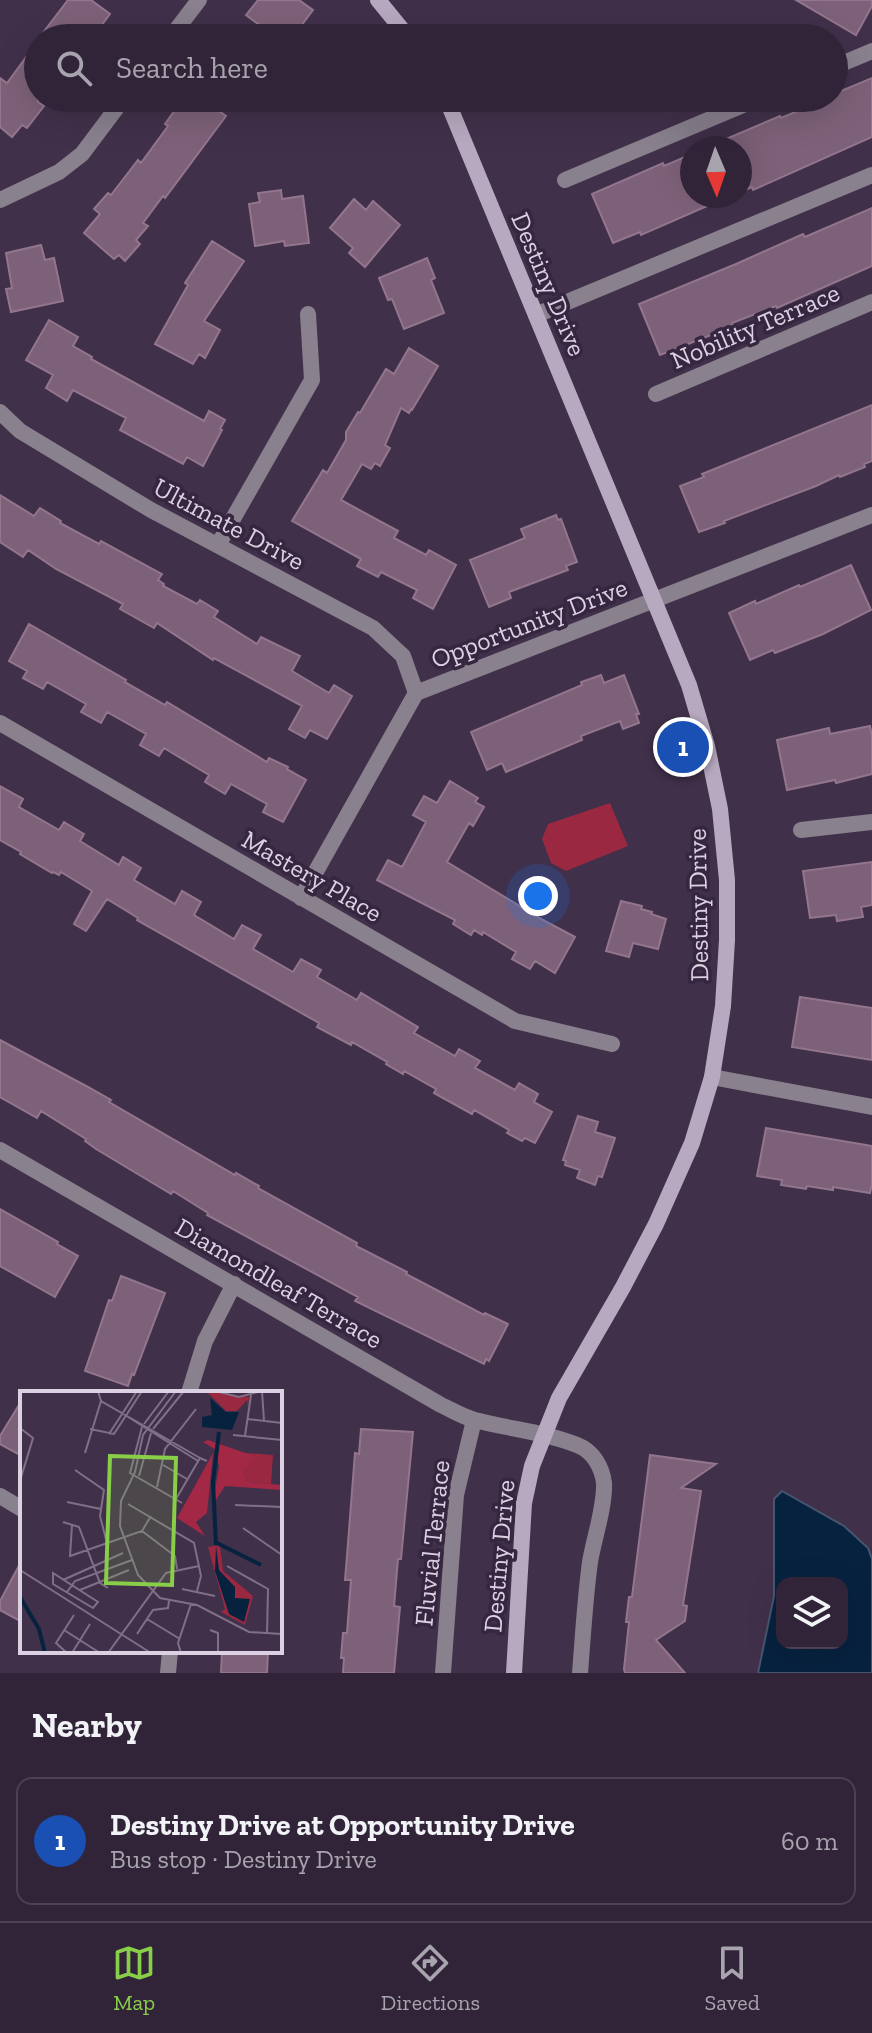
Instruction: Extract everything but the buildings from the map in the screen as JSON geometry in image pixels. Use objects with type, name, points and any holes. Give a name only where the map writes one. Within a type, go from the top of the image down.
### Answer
[{"type":"street","points":[[181,24],[199,0]]},
{"type":"street","points":[[378,0],[398,24]]},
{"type":"street","points":[[848,61],[872,51]]},
{"type":"street","points":[[0,200],[59,172],[82,154],[114,112]]},
{"type":"street","name":"Destiny Drive","points":[[452,112],[689,685],[707,746],[720,809],[727,880],[723,1006],[712,1077],[692,1143],[656,1224],[559,1398],[532,1466],[524,1503],[514,1673]]},
{"type":"street","points":[[565,180],[727,112]]},
{"type":"street","points":[[536,315],[872,175]]},
{"type":"street","name":"Nobility Terrace","points":[[656,394],[872,302]]},
{"type":"street","points":[[218,545],[312,380],[308,314]]},
{"type":"street","name":"Ultimate Drive","points":[[0,412],[20,431],[151,510],[373,628],[403,656],[416,693]]},
{"type":"street","name":"Opportunity Drive","points":[[301,898],[416,693],[870,521]]},
{"type":"street","name":"Mastery Place","points":[[0,723],[515,1021],[612,1044]]},
{"type":"street","points":[[801,830],[872,822]]},
{"type":"street","points":[[712,1077],[872,1107]]},
{"type":"street","name":"Diamondleaf Terrace","points":[[0,1150],[441,1405],[474,1420],[543,1435],[587,1450],[601,1470],[604,1482],[590,1566],[580,1673]]},
{"type":"street","points":[[190,1391],[205,1341],[234,1284]]},
{"type":"street","name":"Fluvial Terrace","points":[[443,1673],[455,1506],[474,1420]]},
{"type":"street","points":[[0,1496],[20,1508]]},
{"type":"street","points":[[168,1673],[170,1653]]},
{"type":"shaded area","points":[[610,803],[628,846],[566,871],[551,863],[542,839],[548,824]]},
{"type":"water","points":[[782,1491],[844,1526],[868,1548],[872,1559],[872,1673],[758,1673],[774,1596],[774,1499]]},
{"type":"place","name":"Destiny Drive at Opportunity Drive","points":[[683,747]]}]
